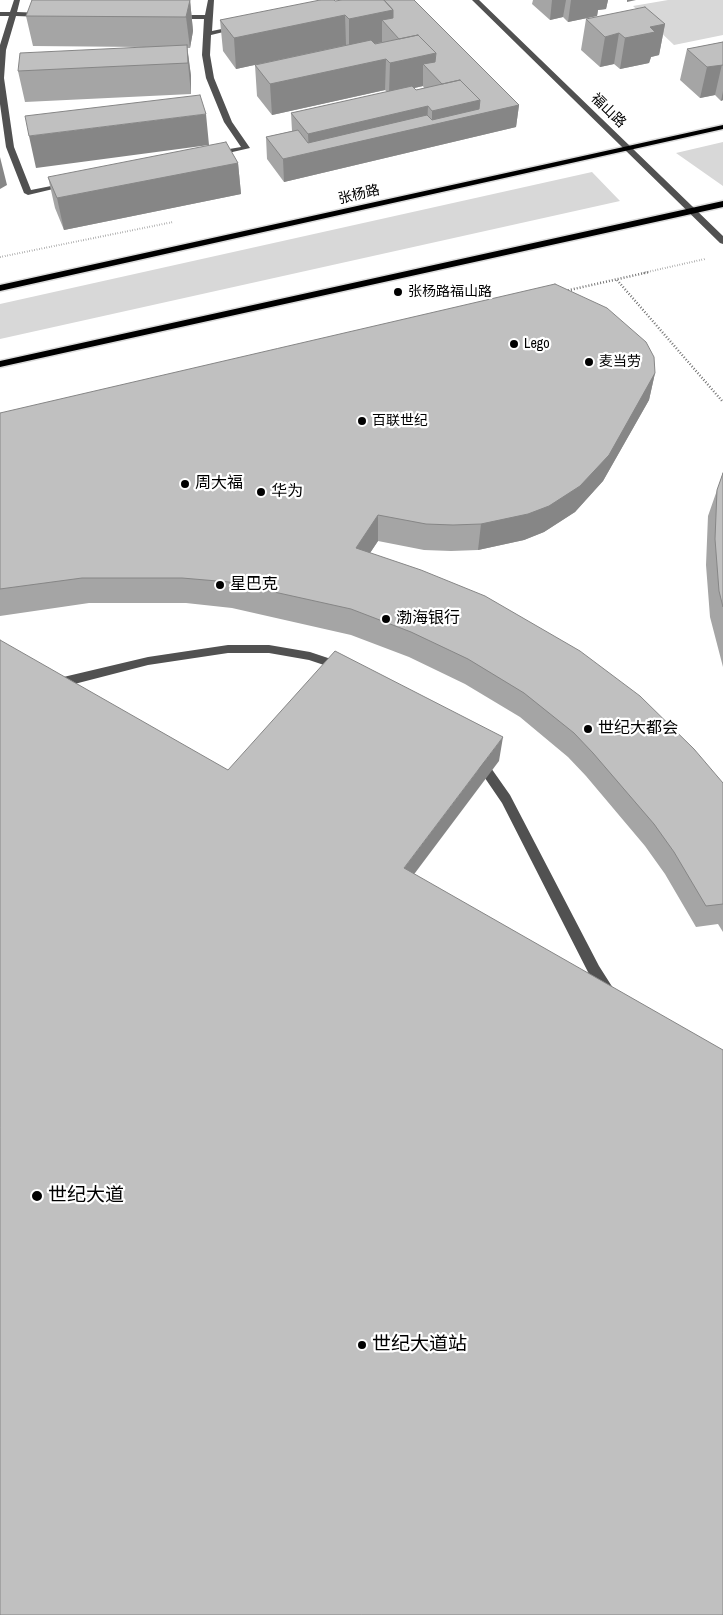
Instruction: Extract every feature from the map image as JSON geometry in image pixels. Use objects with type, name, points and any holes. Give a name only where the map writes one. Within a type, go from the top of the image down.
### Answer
[{"type":"main road","name":"张杨路","points":[[0,288],[723,127]]},
{"type":"main road","points":[[0,364],[723,204]]},
{"type":"street","points":[[17,0],[2,50],[0,78],[10,147],[28,193],[76,183]]},
{"type":"street","points":[[208,156],[246,148],[228,122],[210,78],[206,55],[211,0]]},
{"type":"street","name":"福山路","points":[[475,0],[723,241]]},
{"type":"street","points":[[0,14],[51,15]]},
{"type":"street","points":[[169,17],[208,17]]},
{"type":"street","points":[[208,34],[247,26]]},
{"type":"street","points":[[46,687],[148,661],[228,650],[269,650],[302,655],[350,670]]},
{"type":"street","points":[[473,754],[484,766],[506,799],[594,970],[614,1003]]},
{"type":"path","points":[[559,293],[706,260]]},
{"type":"path","points":[[617,280],[723,402]]},
{"type":"shaded area","points":[[668,0],[723,0],[723,35],[674,45],[633,6]]},
{"type":"shaded area","points":[[723,142],[723,186],[676,153]]},
{"type":"shaded area","points":[[592,172],[620,201],[0,339],[0,304]]},
{"type":"building","points":[[32,0],[190,0],[186,17],[26,16]]},
{"type":"building","points":[[320,0],[384,0],[393,10],[349,19],[345,15],[234,38],[220,20]]},
{"type":"building","points":[[384,0],[414,0],[519,105],[283,159],[266,137],[298,130],[308,143],[427,115],[432,120],[479,109],[480,100],[460,80],[442,84],[423,64],[435,62],[436,53],[418,35],[399,39],[382,20],[393,18],[393,10]]},
{"type":"building","points":[[645,7],[665,24],[650,27],[655,32],[625,38],[619,33],[605,37],[586,19]]},
{"type":"building","points":[[418,35],[436,53],[390,63],[386,59],[270,84],[255,65],[371,40],[375,44]]},
{"type":"building","points":[[723,42],[723,65],[707,67],[687,49]]},
{"type":"building","points":[[187,45],[188,63],[18,71],[20,53]]},
{"type":"building","points":[[460,80],[480,100],[432,111],[428,106],[308,134],[291,113],[412,86],[416,90]]},
{"type":"building","points":[[200,95],[206,114],[29,136],[25,116]]},
{"type":"building","points":[[226,142],[238,163],[57,198],[48,177]]},
{"type":"building","points":[[555,284],[607,308],[646,342],[654,357],[655,373],[609,455],[580,486],[549,506],[528,514],[481,524],[453,525],[426,524],[378,515],[356,548],[421,570],[485,596],[580,651],[640,696],[694,749],[723,783],[723,904],[706,906],[674,852],[654,824],[574,733],[524,693],[468,659],[411,632],[351,609],[229,582],[182,578],[82,578],[0,589],[0,413]]},
{"type":"building","points":[[723,473],[723,607],[719,591],[715,539],[717,490]]},
{"type":"building","name":"世纪大道站","points":[[0,640],[228,770],[335,651],[503,737],[404,868],[723,1050],[723,1615],[0,1615]]},
{"type":"place","name":"张杨路福山路","points":[[398,292]]},
{"type":"place","name":"Lego","points":[[514,344]]},
{"type":"place","name":"麦当劳","points":[[589,362]]},
{"type":"place","name":"百联世纪","points":[[362,421]]},
{"type":"place","name":"周大福","points":[[185,484]]},
{"type":"place","name":"华为","points":[[261,492]]},
{"type":"place","name":"星巴克","points":[[220,585]]},
{"type":"place","name":"渤海银行","points":[[386,619]]},
{"type":"place","name":"世纪大都会","points":[[588,729]]},
{"type":"place","name":"世纪大道","points":[[37,1196]]},
{"type":"place","name":"世纪大道站","points":[[362,1345]]}]
